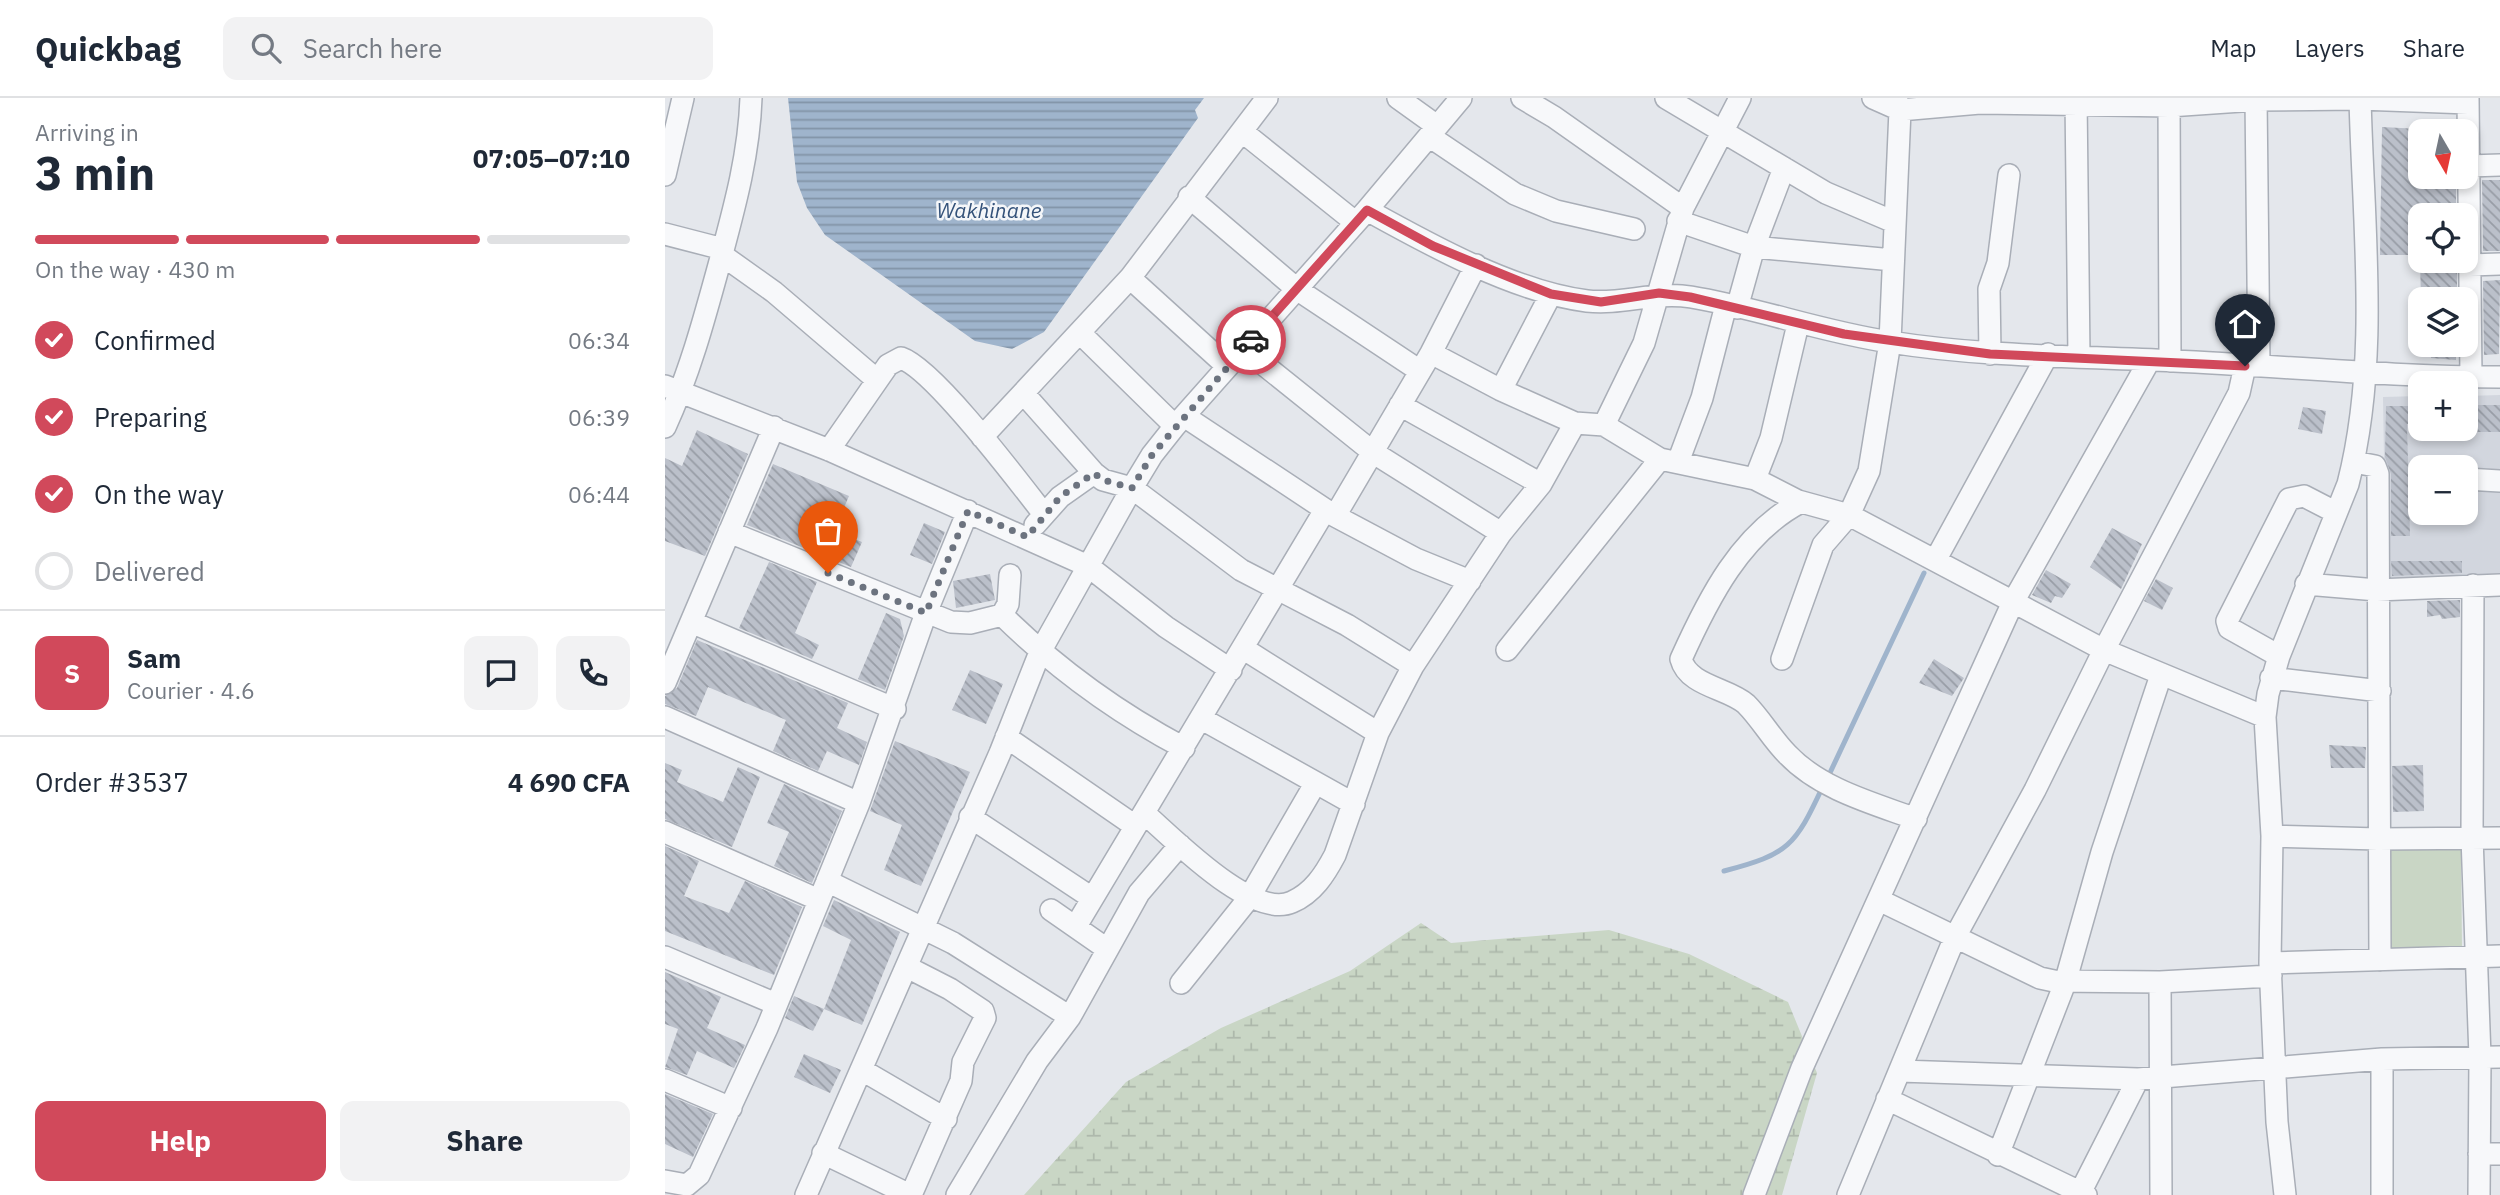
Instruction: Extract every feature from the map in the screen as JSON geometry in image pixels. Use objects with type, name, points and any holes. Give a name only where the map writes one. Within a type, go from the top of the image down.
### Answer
[{"type":"street","points":[[665,175],[683,98]]},
{"type":"street","points":[[665,427],[673,389],[723,252],[749,143],[751,98]]},
{"type":"street","points":[[982,437],[1081,334],[1130,278],[1189,197],[1244,133],[1267,98]]},
{"type":"street","points":[[1398,98],[1433,131],[1515,194],[1556,211],[1634,229]]},
{"type":"street","points":[[806,1195],[907,967],[1040,652],[1132,488],[1152,455],[1179,421],[1298,290],[1461,98]]},
{"type":"street","points":[[1522,98],[1554,117],[1681,214],[1754,247],[1893,260]]},
{"type":"street","points":[[1666,98],[1826,193],[1894,222]]},
{"type":"street","points":[[1604,425],[1644,344],[1681,214],[1740,98]]},
{"type":"street","points":[[1873,98],[1898,104],[2360,98],[2468,101],[2468,119]]},
{"type":"street","points":[[2285,1195],[2277,1122],[2271,970],[2272,836],[2265,717],[2271,678],[2354,462],[2367,373],[2360,98]]},
{"type":"street","points":[[1856,1192],[1887,1100],[1955,937],[2035,790],[2104,650],[2252,366],[2256,99]]},
{"type":"street","points":[[2076,100],[2079,357]]},
{"type":"street","points":[[2169,102],[2171,360]]},
{"type":"street","points":[[1782,659],[1823,545],[1849,515],[1869,471],[1890,342],[1898,104]]},
{"type":"street","points":[[1244,133],[1361,216],[1551,294],[1601,302],[1659,293],[1731,306],[1798,324],[1890,342],[1990,354],[2048,354],[2148,362],[2171,360],[2408,375]]},
{"type":"street","points":[[2478,166],[2500,165]]},
{"type":"street","points":[[1507,650],[1669,461],[1702,398],[1731,306],[1784,168]]},
{"type":"street","points":[[1990,354],[1989,289],[1998,263],[2009,175]]},
{"type":"street","points":[[1189,197],[1298,290],[1426,362],[1501,390],[1574,423],[1604,425],[1669,461],[1763,483],[1800,501],[1849,515],[2104,650],[2265,717]]},
{"type":"street","points":[[665,234],[723,252],[877,380]]},
{"type":"street","points":[[2478,265],[2500,264]]},
{"type":"street","points":[[1076,926],[1281,589],[1330,513],[1374,453],[1426,362],[1476,265]]},
{"type":"street","points":[[2470,273],[2471,371]]},
{"type":"street","points":[[1130,278],[1227,366]]},
{"type":"street","points":[[1501,390],[1551,294]]},
{"type":"street","points":[[1763,483],[1770,438],[1798,324]]},
{"type":"street","points":[[1081,334],[1179,421],[1330,513],[1416,559],[1470,581]]},
{"type":"street","points":[[1243,348],[1374,453],[1501,533]]},
{"type":"street","points":[[1936,559],[2048,354]]},
{"type":"street","points":[[829,450],[877,380],[894,360],[901,358],[911,361],[982,437],[1043,513]]},
{"type":"street","points":[[1754,1195],[1802,1068],[2013,601],[2148,362]]},
{"type":"street","points":[[2478,377],[2500,377]]},
{"type":"street","points":[[673,389],[829,450],[1088,566],[1166,627],[1231,670]]},
{"type":"street","points":[[1024,394],[1103,480],[1132,488],[1241,570],[1281,589],[1413,666]]},
{"type":"street","points":[[1400,405],[1541,484]]},
{"type":"street","points":[[1006,737],[1180,845],[1249,898],[1279,904],[1290,903],[1314,887],[1335,855],[1378,733],[1413,666],[1501,533],[1541,484],[1574,423]]},
{"type":"street","points":[[665,683],[774,427]]},
{"type":"street","points":[[2354,462],[2375,466],[2378,474],[2380,960]]},
{"type":"street","points":[[1027,537],[1043,513],[1094,473]]},
{"type":"street","points":[[2478,480],[2500,481]]},
{"type":"street","points":[[2279,656],[2229,628],[2227,621],[2290,499],[2304,496],[2335,512]]},
{"type":"street","points":[[1800,501],[1783,511],[1763,529],[1713,590],[1681,659],[1683,666],[1695,677],[1745,703],[1788,756],[1825,782],[1916,819]]},
{"type":"street","points":[[665,1181],[687,1185],[699,1175],[731,1108],[859,803],[895,709],[926,613],[968,511]]},
{"type":"street","points":[[729,532],[951,622],[971,623],[1002,615],[1008,604],[1010,575]]},
{"type":"street","points":[[2306,584],[2377,590],[2500,585]]},
{"type":"street","points":[[2473,585],[2472,837],[2475,956],[2490,1057],[2489,1154],[2479,1195]]},
{"type":"street","points":[[1002,615],[1040,652],[1110,705],[1184,748]]},
{"type":"street","points":[[691,622],[895,709]]},
{"type":"street","points":[[1244,649],[1378,733]]},
{"type":"street","points":[[1999,1155],[2065,983],[2102,852],[2161,675]]},
{"type":"street","points":[[2271,678],[2380,691]]},
{"type":"street","points":[[665,717],[859,803]]},
{"type":"street","points":[[1202,719],[1354,804]]},
{"type":"street","points":[[1181,983],[1249,898],[1315,784]]},
{"type":"street","points":[[971,817],[1092,898]]},
{"type":"street","points":[[665,832],[923,929],[975,956],[1070,1017]]},
{"type":"street","points":[[2272,836],[2500,838]]},
{"type":"street","points":[[957,1195],[1037,1060],[1070,1017],[1139,893],[1180,845]]},
{"type":"street","points":[[1879,900],[2040,978],[2065,983],[2160,982],[2380,960],[2500,956]]},
{"type":"street","points":[[1051,910],[1107,948]]},
{"type":"street","points":[[665,957],[776,1004]]},
{"type":"street","points":[[823,1153],[910,1195],[946,1119],[961,1081],[963,1062],[984,1023],[985,1014],[950,989],[907,967]]},
{"type":"street","points":[[2160,982],[2163,1076],[2161,1195]]},
{"type":"street","points":[[1900,1070],[2138,1079],[2382,1059],[2490,1057]]},
{"type":"street","points":[[2382,1059],[2382,1195]]},
{"type":"street","points":[[862,1070],[946,1119]]},
{"type":"street","points":[[1887,1100],[2082,1194],[2138,1079]]},
{"type":"street","points":[[665,1080],[731,1108]]},
{"type":"shaded area","points":[[2500,395],[2500,579],[2386,581],[2383,397],[2408,396],[2408,441],[2478,441],[2478,396]]},
{"type":"green space","points":[[2461,849],[2462,950],[2387,951],[2386,850]]},
{"type":"green space","points":[[1421,923],[1451,943],[1609,930],[1689,954],[1788,1002],[1817,1073],[1782,1195],[1024,1195],[1126,1082],[1221,1028],[1350,971]]},
{"type":"water","name":"Wakhinane","points":[[788,98],[1204,98],[1195,110],[1198,118],[1044,332],[1012,349],[975,341],[825,235],[807,208],[797,182]]},
{"type":"building","points":[[2382,127],[2408,128],[2408,189],[2456,189],[2456,203],[2408,203],[2408,255],[2380,255]]},
{"type":"building","points":[[2482,180],[2500,180],[2500,251],[2483,251]]},
{"type":"building","points":[[2420,273],[2457,273],[2457,287],[2421,287]]},
{"type":"building","points":[[2500,280],[2499,354],[2484,355],[2483,281]]},
{"type":"building","points":[[2456,357],[2456,360],[2431,358]]},
{"type":"building","points":[[2478,405],[2500,405],[2500,432],[2478,432]]},
{"type":"building","points":[[2386,406],[2408,406],[2410,536],[2391,536],[2391,474],[2385,457]]},
{"type":"building","points":[[2303,407],[2326,411],[2322,434],[2298,429]]},
{"type":"building","points":[[697,430],[748,454],[705,556],[665,541],[665,458],[682,466]]},
{"type":"building","points":[[773,464],[849,496],[834,531],[862,542],[851,567],[747,525]]},
{"type":"building","points":[[924,523],[945,532],[932,564],[910,555]]},
{"type":"building","points":[[2112,528],[2142,544],[2121,589],[2090,567]]},
{"type":"building","points":[[2391,561],[2462,561],[2462,573],[2392,576]]},
{"type":"building","points":[[769,562],[817,582],[795,633],[819,645],[812,659],[739,628]]},
{"type":"building","points":[[2046,570],[2071,584],[2062,598],[2055,596],[2051,603],[2032,595]]},
{"type":"building","points":[[990,574],[995,600],[956,608],[953,581]]},
{"type":"building","points":[[2156,579],[2173,588],[2162,610],[2144,601]]},
{"type":"building","points":[[2460,600],[2460,617],[2427,617],[2427,601]]},
{"type":"building","points":[[886,613],[900,619],[904,636],[885,690],[858,679]]},
{"type":"building","points":[[697,640],[848,703],[837,728],[867,742],[859,765],[827,751],[818,771],[773,751],[786,720],[708,687],[696,716],[665,704],[665,696],[677,688]]},
{"type":"building","points":[[1934,659],[1964,678],[1952,696],[1919,683]]},
{"type":"building","points":[[970,670],[1003,684],[986,724],[952,710]]},
{"type":"building","points":[[895,741],[970,772],[921,886],[884,870],[902,825],[870,811]]},
{"type":"building","points":[[2329,745],[2366,747],[2365,768],[2331,768]]},
{"type":"building","points":[[665,763],[682,770],[677,782],[723,802],[738,767],[760,777],[732,847],[665,819]]},
{"type":"building","points":[[2423,765],[2424,811],[2393,812],[2392,766]]},
{"type":"building","points":[[784,784],[842,811],[812,883],[774,866],[789,832],[767,823]]},
{"type":"building","points":[[665,846],[699,861],[684,896],[729,913],[745,881],[802,907],[774,975],[665,931]]},
{"type":"building","points":[[834,900],[900,932],[862,1025],[824,1009],[851,940],[823,926]]},
{"type":"building","points":[[665,972],[721,997],[707,1028],[745,1045],[734,1068],[697,1051],[687,1075],[665,1067],[678,1029],[665,1024]]},
{"type":"building","points":[[794,996],[824,1009],[813,1031],[785,1018]]},
{"type":"building","points":[[804,1054],[841,1070],[830,1093],[794,1077]]},
{"type":"building","points":[[665,1094],[713,1114],[693,1157],[665,1144]]},
{"type":"waterway","points":[[1828,777],[1924,573]]},
{"type":"waterway","points":[[1724,871],[1763,859],[1787,845],[1805,822],[1823,786]]},
{"type":"way so far","points":[[828,573],[926,613],[968,511],[1027,537],[1043,513],[1072,487],[1094,473],[1103,480],[1132,488],[1152,455],[1175,426],[1251,340]]},
{"type":"route","points":[[1251,340],[1367,210],[1433,246],[1476,265],[1551,294],[1569,298],[1601,302],[1659,293],[1690,297],[1798,324],[1890,342],[1990,354],[2048,354],[2245,366]]}]
